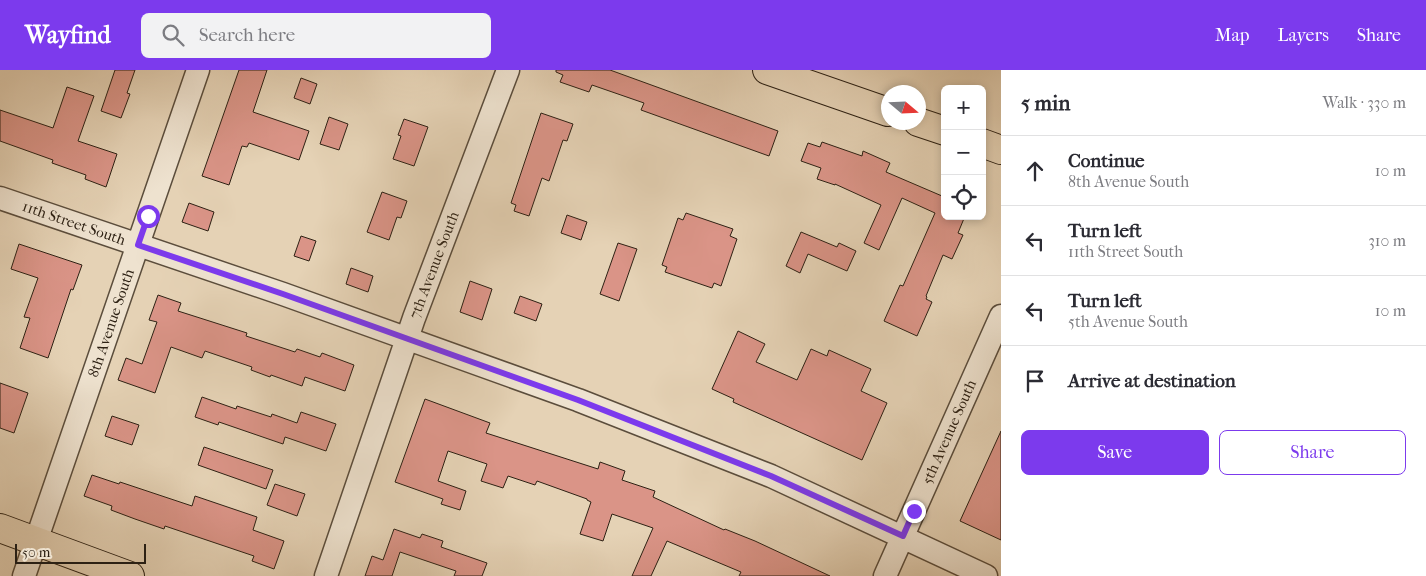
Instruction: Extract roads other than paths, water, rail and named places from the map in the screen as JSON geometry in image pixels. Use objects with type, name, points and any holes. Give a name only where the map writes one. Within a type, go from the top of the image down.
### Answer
[{"type":"main road","points":[[783,73],[881,109]]},
{"type":"main road","points":[[926,125],[942,130]]},
{"type":"main road","points":[[986,144],[1001,150]]},
{"type":"main road","points":[[0,528],[130,576]]},
{"type":"street","name":"8th Avenue South","points":[[24,576],[198,70]]},
{"type":"street","name":"7th Avenue South","points":[[326,576],[407,339],[508,70]]},
{"type":"street","name":"11th Street South","points":[[0,198],[283,294],[578,400],[762,472],[986,576]]},
{"type":"street","name":"5th Avenue South","points":[[886,576],[1001,316]]}]
